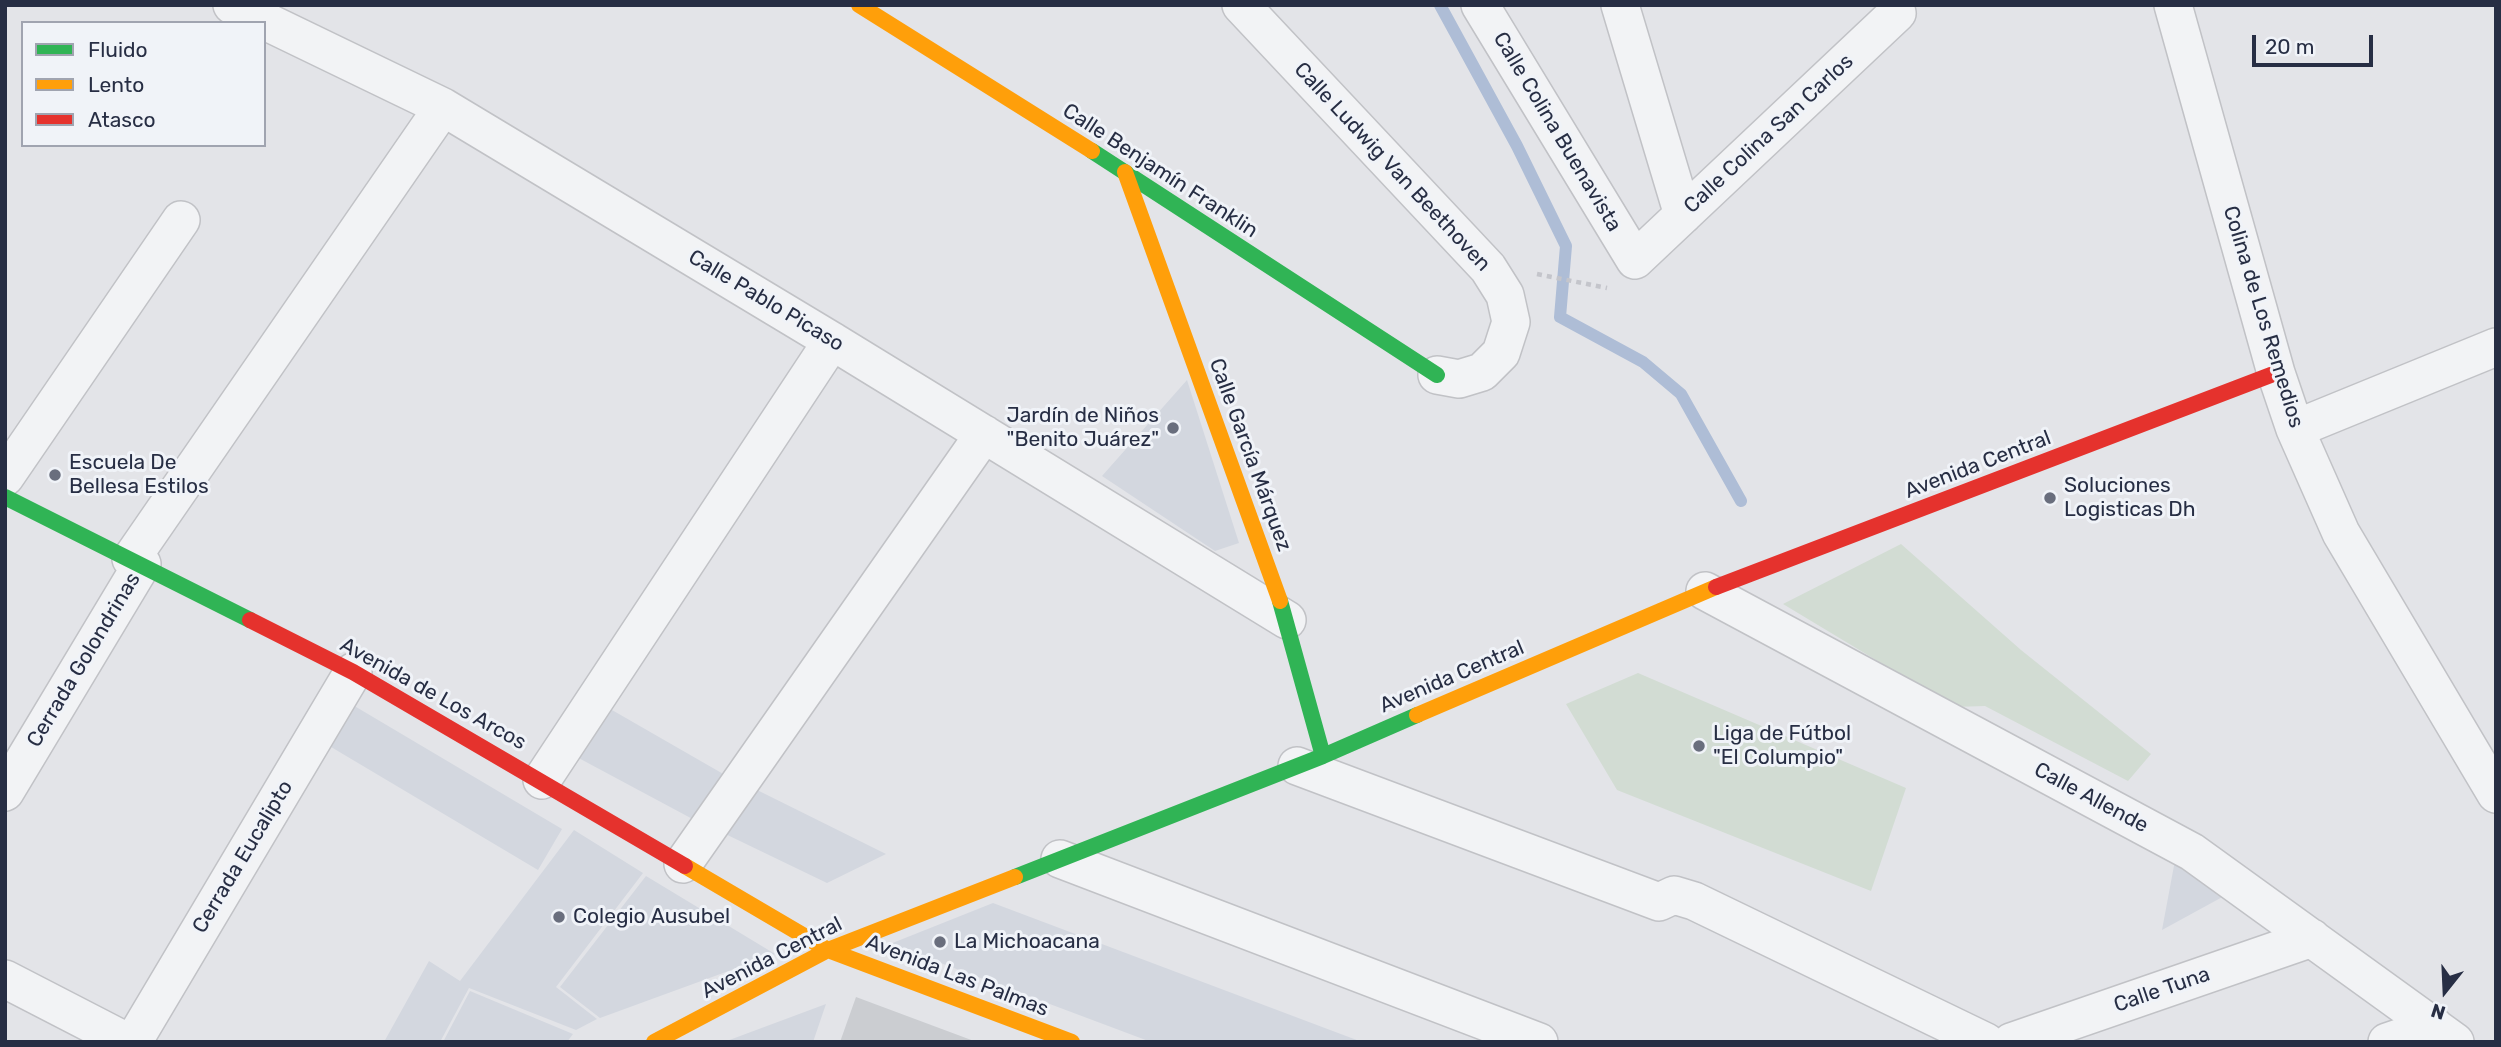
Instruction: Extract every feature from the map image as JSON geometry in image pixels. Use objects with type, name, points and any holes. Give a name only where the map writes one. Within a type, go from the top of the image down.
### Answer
[{"type":"street","name":"Calle Pablo Picaso","points":[[232,5],[265,21]]},
{"type":"street","name":"Calle Benjamín Franklin","points":[[859,5],[1125,172],[1437,375]]},
{"type":"street","name":"Calle Ludwig Van Beethoven","points":[[1241,5],[1488,268],[1505,295],[1511,322],[1501,353],[1482,373],[1459,379],[1437,375]]},
{"type":"street","name":"Calle Colina Buenavista","points":[[1480,5],[1635,260]]},
{"type":"street","points":[[1620,5],[1684,215]]},
{"type":"street","name":"Calle Colina San Carlos","points":[[1635,260],[1897,13],[1895,5]]},
{"type":"street","name":"Colina de Los Remedios","points":[[2173,5],[2276,373],[2295,429],[2340,533],[2496,794]]},
{"type":"street","name":"Calle Pablo Picaso","points":[[266,21],[443,107],[1287,620]]},
{"type":"street","name":"Cerrada Golondrinas","points":[[5,792],[136,561],[443,107]]},
{"type":"street","name":"Calle García Márquez","points":[[1125,172],[1287,620],[1310,761]]},
{"type":"street","points":[[5,477],[181,220]]},
{"type":"street","points":[[542,780],[832,341]]},
{"type":"street","points":[[2295,429],[2496,347]]},
{"type":"street","name":"Avenida Central","points":[[654,1042],[828,950],[1310,761],[1705,591],[2276,373]]},
{"type":"street","points":[[683,864],[984,434]]},
{"type":"street","name":"Avenida de Los Arcos","points":[[5,497],[352,671],[828,950]]},
{"type":"street","name":"Calle Allende","points":[[1705,591],[2192,852],[2444,1034]]},
{"type":"street","name":"Cerrada Eucalipto","points":[[133,1042],[352,671]]},
{"type":"street","points":[[1310,761],[1636,894],[1659,902],[1674,895],[1694,901],[1986,1042]]},
{"type":"street","points":[[1060,859],[1539,1042]]},
{"type":"street","name":"Calle Tuna","points":[[2011,1042],[2071,1032],[2312,938]]},
{"type":"street","name":"Avenida Las Palmas","points":[[828,950],[1072,1042]]},
{"type":"street","points":[[5,979],[127,1042]]},
{"type":"street","points":[[2387,1042],[2444,1034]]},
{"type":"path","points":[[1533,273],[1594,286]]},
{"type":"shaded area","name":"Jardín de Niños \"Benito Juárez\"","points":[[1187,380],[1239,543],[1215,551],[1102,476]]},
{"type":"shaded area","points":[[1901,544],[2021,650],[2151,754],[2128,781],[1985,706],[1954,707],[1783,604]]},
{"type":"shaded area","name":"Liga de Fútbol \"El Columpio\"","points":[[1638,673],[1906,788],[1871,891],[1617,790],[1566,704]]},
{"type":"shaded area","points":[[346,701],[562,829],[538,870],[321,741]]},
{"type":"shaded area","points":[[605,706],[732,779],[700,823],[573,755]]},
{"type":"shaded area","points":[[747,785],[886,854],[827,883],[715,829]]},
{"type":"shaded area","name":"Colegio Ausubel","points":[[574,830],[643,873],[556,987],[597,1019],[576,1030],[469,988],[440,1042],[384,1042],[429,961],[460,981]]},
{"type":"shaded area","points":[[2176,855],[2237,889],[2162,930]]},
{"type":"shaded area","points":[[646,876],[775,954],[600,1018],[560,987]]},
{"type":"shaded area","points":[[993,903],[1362,1042],[1151,1042],[890,944]]},
{"type":"shaded area","points":[[470,991],[573,1034],[567,1042],[443,1042]]},
{"type":"shaded area","points":[[826,1004],[813,1042],[724,1042]]},
{"type":"building","points":[[856,997],[974,1041],[974,1042],[840,1042]]},
{"type":"waterway","points":[[1440,5],[1517,146],[1566,246],[1560,317],[1643,362],[1681,394],[1741,501]]},
{"type":"traffic: fast","points":[[1092,151],[1437,375]]},
{"type":"traffic: fast","points":[[5,497],[250,620]]},
{"type":"traffic: fast","points":[[1280,601],[1323,756]]},
{"type":"traffic: fast","points":[[1015,877],[1323,756],[1417,715]]},
{"type":"traffic: slow","points":[[859,5],[1092,151]]},
{"type":"traffic: slow","points":[[1125,172],[1280,601]]},
{"type":"traffic: slow","points":[[1417,715],[1716,587]]},
{"type":"traffic: slow","points":[[685,866],[828,950],[1072,1042]]},
{"type":"traffic: slow","points":[[654,1042],[828,950],[1015,877]]},
{"type":"traffic: jam","points":[[1716,587],[2276,373]]},
{"type":"traffic: jam","points":[[250,620],[353,672],[685,866]]},
{"type":"place","name":"Jardín de Niños \"Benito Juárez\"","points":[[1173,428]]},
{"type":"place","name":"Escuela De Bellesa Estilos","points":[[55,475]]},
{"type":"place","name":"Soluciones Logisticas Dh","points":[[2050,498]]},
{"type":"place","name":"Liga de Fútbol \"El Columpio\"","points":[[1699,746]]},
{"type":"place","name":"Colegio Ausubel","points":[[559,917]]},
{"type":"place","name":"La Michoacana","points":[[940,942]]}]
